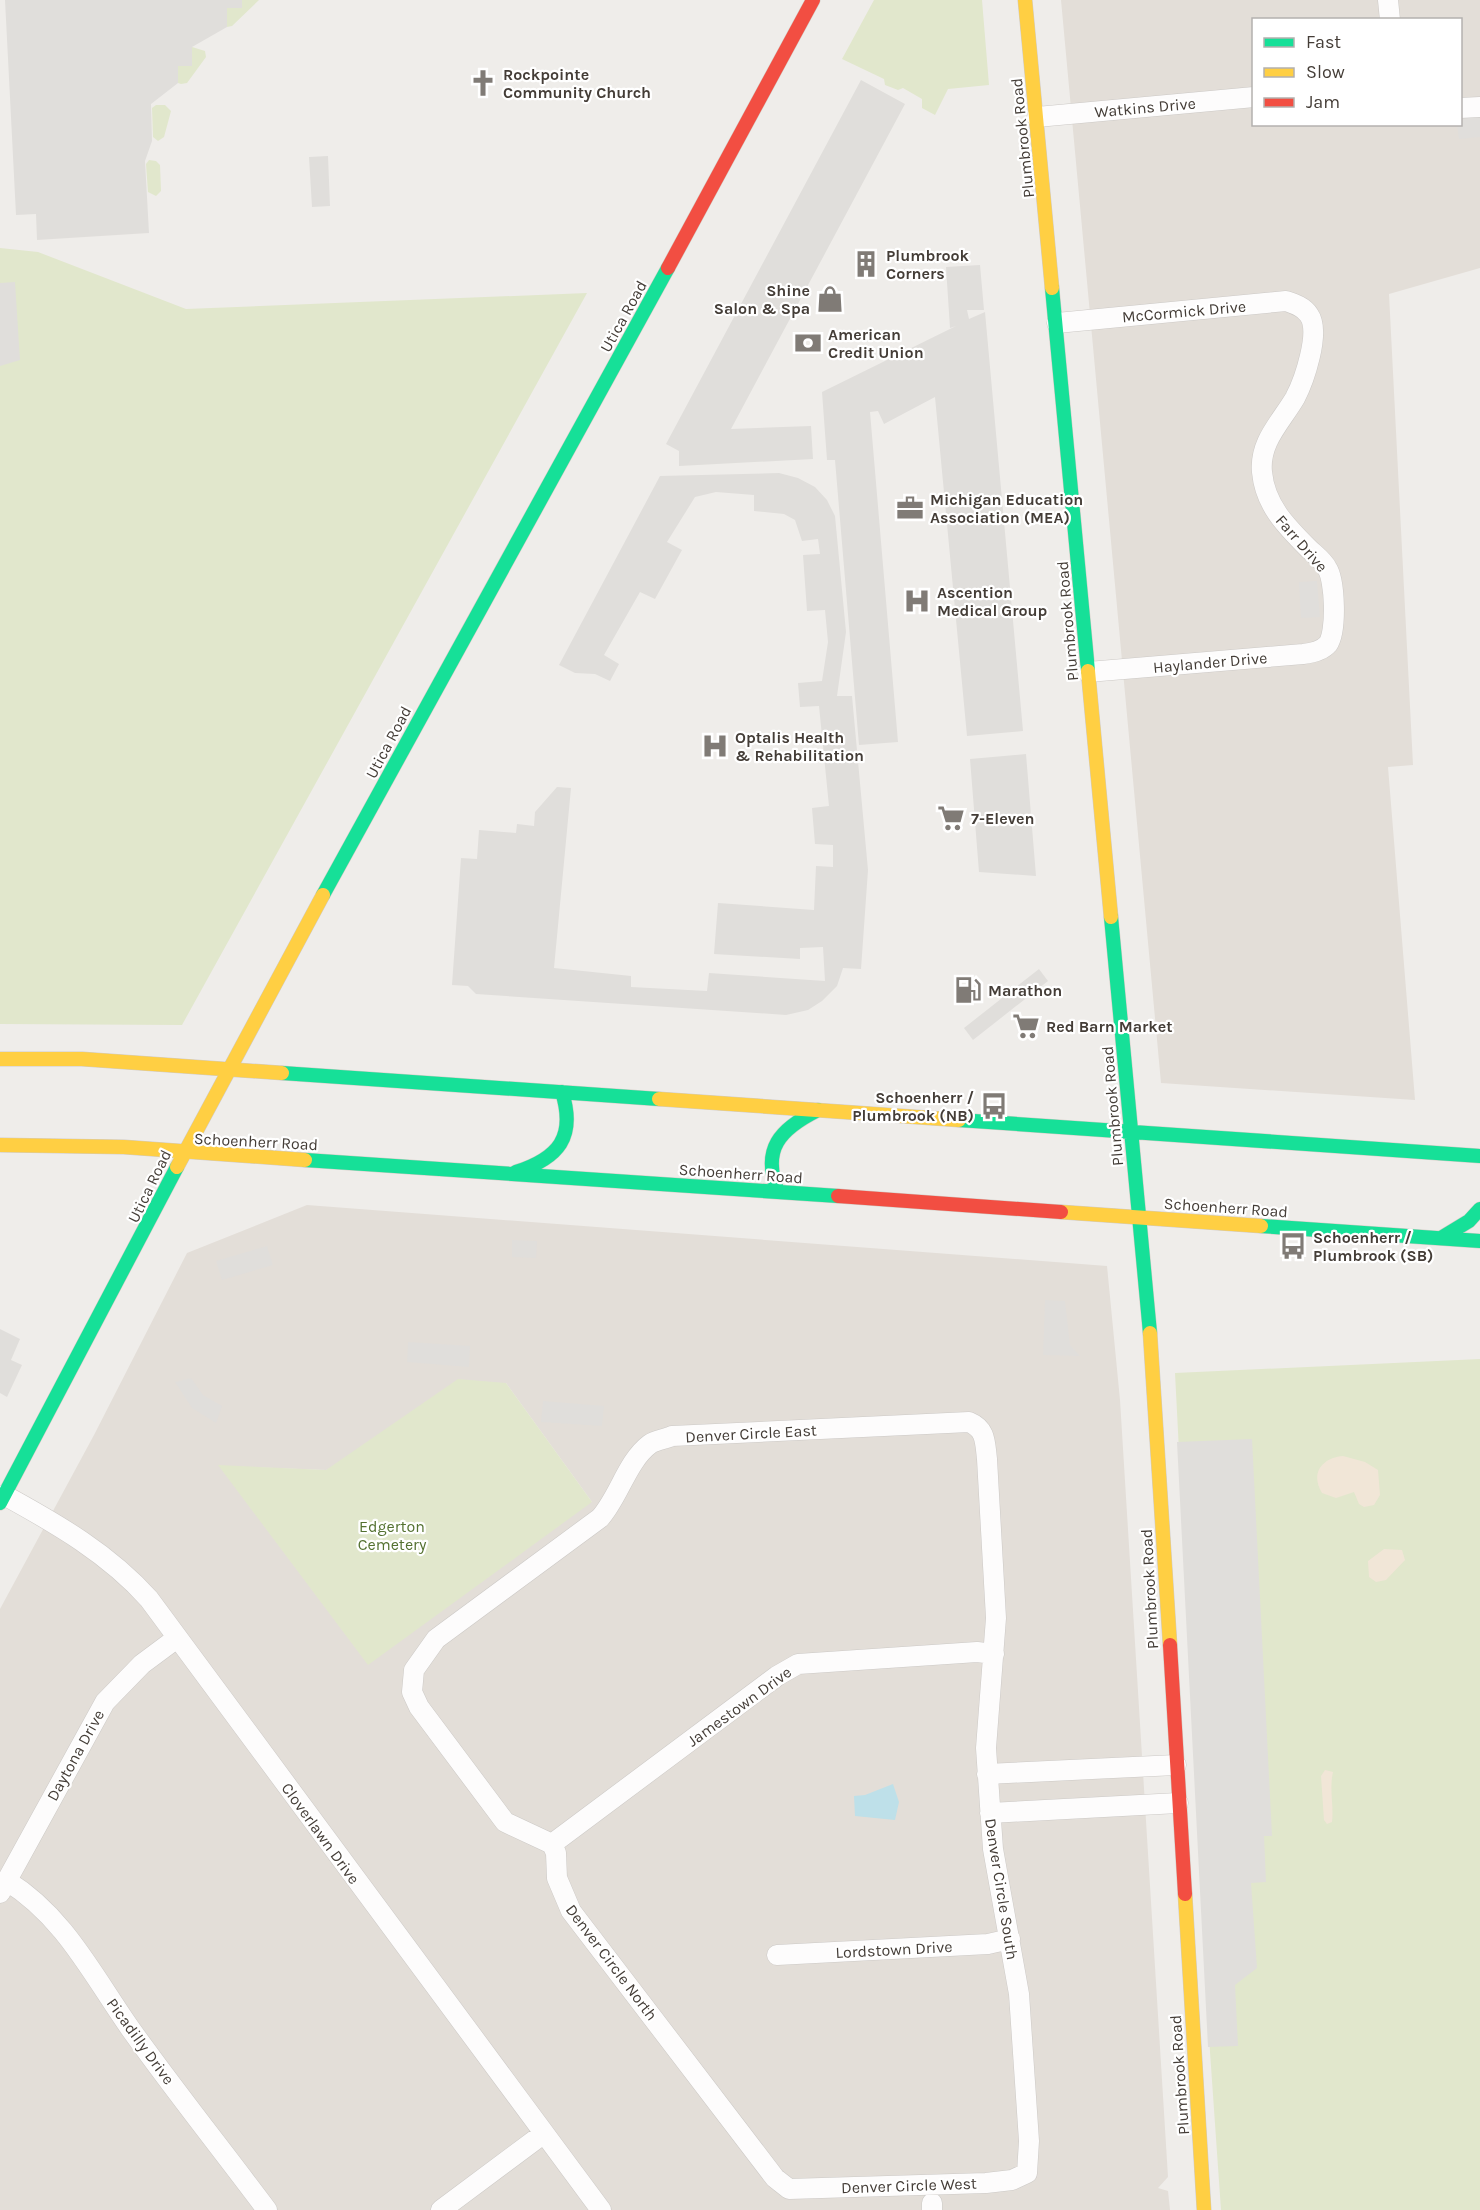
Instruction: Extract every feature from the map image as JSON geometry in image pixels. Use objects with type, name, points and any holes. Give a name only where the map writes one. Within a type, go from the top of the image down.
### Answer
[{"type":"street","name":"Utica Road","points":[[2,1499],[140,1242],[229,1069],[434,691],[677,254],[813,0]]},
{"type":"street","name":"Plumbrook Road","points":[[1025,0],[1153,1368],[1204,2210]]},
{"type":"street","points":[[1388,0],[1390,18]]},
{"type":"street","name":"Watkins Drive","points":[[1037,117],[1252,97]]},
{"type":"street","points":[[1462,108],[1480,107]]},
{"type":"street","name":"McCormick Drive","points":[[1057,323],[1286,301],[1308,312]]},
{"type":"street","name":"Farr Drive","points":[[1308,312],[1313,322],[1304,379],[1270,434],[1264,450],[1261,471],[1268,497],[1276,514],[1329,570],[1334,622],[1328,643]]},
{"type":"street","name":"Haylander Drive","points":[[1089,672],[1313,653],[1328,643]]},
{"type":"street","points":[[0,1059],[82,1059],[1480,1155]]},
{"type":"street","points":[[512,1173],[539,1164],[559,1148],[569,1126],[562,1092]]},
{"type":"street","points":[[778,1192],[770,1171],[774,1144],[792,1124],[818,1110]]},
{"type":"street","name":"Schoenherr Road","points":[[0,1145],[124,1147],[184,1153],[512,1173],[1480,1241]]},
{"type":"street","points":[[1441,1238],[1469,1221],[1480,1209]]},
{"type":"street","name":"Denver Circle East","points":[[552,1844],[505,1822],[419,1707],[412,1692],[412,1680],[418,1662],[436,1639],[600,1518],[612,1505],[634,1464],[651,1444],[672,1436],[969,1422],[978,1426]]},
{"type":"street","name":"Denver Circle South","points":[[978,1426],[984,1434],[987,1459],[996,1618],[987,1727],[987,1774],[993,1849],[1010,1940],[1020,2016],[1029,2141],[1027,2173]]},
{"type":"street","name":"Cloverlawn Drive","points":[[2,1499],[44,1516],[112,1562],[149,1599],[601,2210]]},
{"type":"street","name":"Daytona Drive","points":[[4,1887],[105,1702],[142,1664],[177,1638]]},
{"type":"street","name":"Jamestown Drive","points":[[552,1844],[777,1676],[798,1664],[977,1652],[994,1654]]},
{"type":"street","points":[[987,1774],[1176,1765]]},
{"type":"street","points":[[990,1813],[1178,1803]]},
{"type":"street","name":"Denver Circle North","points":[[552,1844],[556,1853],[557,1878],[571,1911],[775,2178],[789,2189]]},
{"type":"street","name":"Picadilly Drive","points":[[4,1887],[25,1892],[54,1918],[132,2031],[267,2210]]},
{"type":"street","name":"Lordstown Drive","points":[[777,1954],[988,1944],[1010,1940]]},
{"type":"street","points":[[441,2210],[543,2134]]},
{"type":"street","name":"Denver Circle West","points":[[789,2189],[986,2183],[1012,2180],[1027,2173]]},
{"type":"shaded area","points":[[5,0],[242,0],[242,8],[227,8],[227,27],[192,47],[192,66],[178,66],[178,83],[151,104],[152,141],[145,161],[149,233],[37,240],[36,214],[16,215]]},
{"type":"shaded area","points":[[1061,0],[1480,0],[1480,268],[1389,294],[1413,765],[1388,767],[1415,1100],[1161,1083]]},
{"type":"shaded area","points":[[861,80],[905,104],[731,429],[811,426],[813,459],[679,466],[679,451],[666,444]]},
{"type":"shaded area","points":[[1480,117],[1480,137],[1459,139],[1457,126],[1462,126],[1462,118]]},
{"type":"shaded area","points":[[328,156],[330,206],[312,207],[309,157]]},
{"type":"shaded area","points":[[980,265],[984,310],[967,310],[969,319],[985,312],[1023,731],[967,736],[935,397],[884,424],[878,411],[870,412],[898,742],[859,745],[835,460],[827,460],[822,392],[956,326],[950,328],[946,267]]},
{"type":"shaded area","points":[[15,282],[20,360],[0,366],[0,283]]},
{"type":"shaded area","points":[[779,473],[798,478],[815,487],[827,500],[835,516],[846,632],[837,696],[852,696],[868,870],[861,969],[843,968],[837,986],[822,1001],[808,1010],[786,1015],[476,994],[468,986],[452,985],[461,858],[477,859],[479,830],[516,833],[517,824],[534,826],[535,812],[557,787],[571,788],[554,968],[631,976],[631,987],[707,991],[709,973],[825,981],[823,947],[800,948],[800,959],[714,954],[718,903],[814,910],[816,866],[833,867],[833,845],[815,844],[812,808],[829,806],[819,706],[800,707],[798,683],[822,681],[828,642],[825,610],[807,611],[803,555],[820,554],[818,539],[802,541],[795,520],[784,514],[754,511],[754,495],[716,492],[695,497],[667,542],[682,550],[655,599],[640,592],[604,655],[619,664],[610,681],[595,674],[575,673],[559,665],[660,476]]},
{"type":"shaded area","points":[[1317,581],[1320,617],[1301,618],[1299,582]]},
{"type":"shaded area","points":[[1026,754],[1036,876],[979,872],[970,759]]},
{"type":"shaded area","points":[[1039,969],[1048,981],[973,1040],[964,1028]]},
{"type":"shaded area","points":[[307,1205],[1107,1266],[1120,1400],[1168,2177],[1158,2188],[1168,2191],[1170,2210],[0,2210],[0,1609],[94,1435],[187,1253]],"holes":[[[506,1383],[592,1502],[219,1466],[326,1470]]]},
{"type":"shaded area","points":[[512,1240],[537,1241],[536,1258],[512,1257]]},
{"type":"shaded area","points":[[267,1246],[273,1265],[222,1280],[216,1261]]},
{"type":"shaded area","points":[[1045,1300],[1065,1301],[1070,1345],[1080,1356],[1043,1355]]},
{"type":"shaded area","points":[[0,1329],[20,1339],[11,1360],[22,1365],[7,1397],[0,1393]]},
{"type":"shaded area","points":[[408,1342],[470,1346],[469,1367],[407,1362]]},
{"type":"shaded area","points":[[191,1378],[203,1395],[222,1406],[216,1423],[192,1408],[175,1382]]},
{"type":"shaded area","points":[[543,1401],[604,1406],[602,1426],[541,1422]]},
{"type":"shaded area","points":[[1252,1439],[1272,1836],[1264,1836],[1266,1882],[1251,1883],[1257,1968],[1235,1985],[1238,2046],[1208,2047],[1177,1442]]},
{"type":"green space","points":[[242,0],[259,0],[232,26],[227,27],[227,8],[242,7]]},
{"type":"green space","points":[[874,0],[982,0],[989,85],[948,89],[935,115],[922,108],[922,99],[903,88],[898,90],[885,85],[884,79],[842,59]]},
{"type":"green space","points":[[192,47],[205,51],[206,57],[187,83],[178,83],[178,66],[192,66]]},
{"type":"green space","points":[[156,105],[165,105],[171,111],[164,137],[158,141],[153,137],[152,108]]},
{"type":"green space","points":[[149,160],[156,161],[160,165],[161,191],[156,196],[148,192],[146,164]]},
{"type":"green space","points":[[0,248],[38,252],[186,309],[587,293],[182,1025],[0,1024]]},
{"type":"green space","points":[[1480,1359],[1480,2210],[1221,2210],[1210,2052],[1175,1373]]},
{"type":"green space","name":"Edgerton Cemetery","points":[[458,1379],[506,1383],[592,1502],[368,1665],[218,1465],[326,1470]]},
{"type":"sand","points":[[1343,1456],[1365,1462],[1378,1470],[1380,1495],[1374,1505],[1364,1507],[1359,1504],[1354,1492],[1336,1498],[1322,1493],[1317,1479],[1320,1468],[1329,1460]]},
{"type":"sand","points":[[1384,1549],[1402,1550],[1405,1560],[1386,1580],[1376,1582],[1369,1577],[1368,1561]]},
{"type":"sand","points":[[1325,1770],[1333,1772],[1332,1822],[1327,1824],[1324,1820],[1321,1776]]},
{"type":"water","points":[[893,1784],[899,1802],[895,1820],[855,1816],[854,1796],[865,1795]]},
{"type":"traffic: fast","points":[[323,895],[668,268]]},
{"type":"traffic: fast","points":[[1052,288],[1088,671]]},
{"type":"traffic: fast","points":[[1111,917],[1150,1333]]},
{"type":"traffic: fast","points":[[282,1073],[659,1099]]},
{"type":"traffic: fast","points":[[516,1172],[543,1160],[560,1144],[567,1122],[562,1092]]},
{"type":"traffic: fast","points":[[778,1192],[772,1164],[777,1142],[793,1125],[818,1110]]},
{"type":"traffic: fast","points":[[959,1120],[1480,1156]]},
{"type":"traffic: fast","points":[[305,1160],[838,1196]]},
{"type":"traffic: fast","points":[[0,1503],[177,1167]]},
{"type":"traffic: fast","points":[[1441,1238],[1469,1221],[1480,1209]]},
{"type":"traffic: fast","points":[[1261,1226],[1480,1241]]},
{"type":"traffic: slow","points":[[1025,0],[1052,288]]},
{"type":"traffic: slow","points":[[1088,671],[1111,917]]},
{"type":"traffic: slow","points":[[177,1167],[323,895]]},
{"type":"traffic: slow","points":[[0,1059],[82,1059],[282,1073]]},
{"type":"traffic: slow","points":[[659,1099],[959,1120]]},
{"type":"traffic: slow","points":[[0,1145],[124,1147],[305,1160]]},
{"type":"traffic: slow","points":[[1061,1212],[1261,1226]]},
{"type":"traffic: slow","points":[[1150,1333],[1170,1645]]},
{"type":"traffic: slow","points":[[1185,1894],[1204,2210]]},
{"type":"traffic: jam","points":[[668,268],[813,0]]},
{"type":"traffic: jam","points":[[838,1196],[1061,1212]]},
{"type":"traffic: jam","points":[[1170,1645],[1185,1894]]},
{"type":"place","name":"Rockpointe Community Church","points":[[483,83]]},
{"type":"place","name":"Plumbrook Corners","points":[[866,264]]},
{"type":"place","name":"Shine Salon & Spa","points":[[830,299]]},
{"type":"place","name":"American Credit Union","points":[[808,343]]},
{"type":"place","name":"Michigan Education Association (MEA)","points":[[910,508]]},
{"type":"place","name":"Ascention Medical Group","points":[[917,601]]},
{"type":"place","name":"Optalis Health & Rehabilitation","points":[[715,746]]},
{"type":"place","name":"7-Eleven","points":[[951,818]]},
{"type":"place","name":"Marathon","points":[[968,990]]},
{"type":"place","name":"Red Barn Market","points":[[1026,1026]]},
{"type":"place","name":"Schoenherr / Plumbrook (NB)","points":[[994,1106]]},
{"type":"place","name":"Schoenherr / Plumbrook (SB)","points":[[1293,1246]]}]
